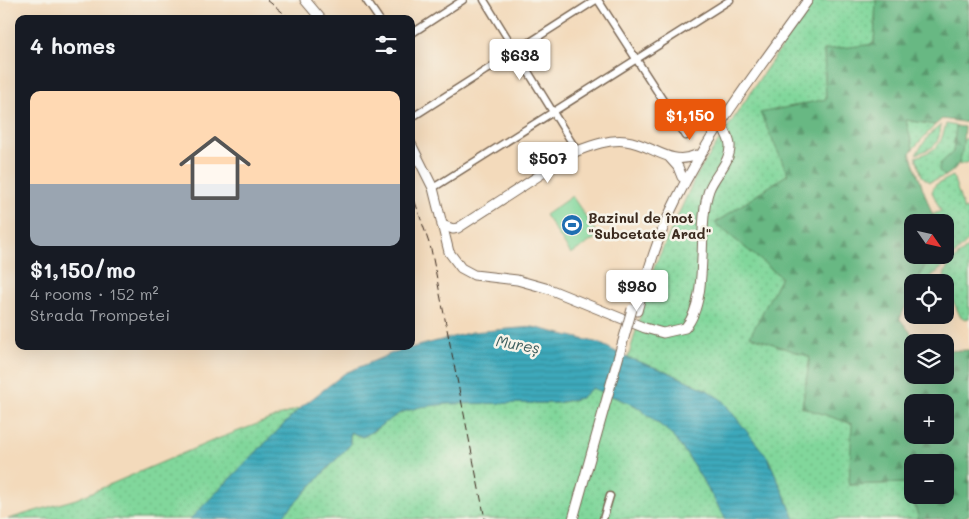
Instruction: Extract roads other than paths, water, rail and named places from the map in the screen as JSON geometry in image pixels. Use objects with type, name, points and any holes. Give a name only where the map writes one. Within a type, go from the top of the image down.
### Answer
[{"type":"main road","points":[[305,0],[318,15]]},
{"type":"main road","points":[[573,519],[660,222],[682,177],[696,154],[802,0]]},
{"type":"main road","points":[[578,519],[634,310],[668,217],[686,179],[709,143],[808,0]]},
{"type":"main road","points":[[415,152],[433,188],[447,247],[454,262],[474,275],[534,284],[645,328],[663,333],[685,328],[696,309],[707,200],[713,181],[729,154],[730,145],[722,124]]},
{"type":"main road","points":[[709,143],[717,140],[723,141],[729,154]]},
{"type":"main road","points":[[442,225],[453,229],[458,228],[577,151],[603,143],[628,141],[656,150],[670,158],[678,167],[682,177]]},
{"type":"main road","points":[[670,158],[681,160],[696,154]]},
{"type":"street","points":[[366,0],[376,15]]},
{"type":"street","points":[[448,0],[453,7]]},
{"type":"street","points":[[415,31],[463,0]]},
{"type":"street","points":[[484,0],[577,151]]},
{"type":"street","points":[[415,115],[597,0],[686,136]]},
{"type":"street","points":[[433,188],[730,0]]},
{"type":"street","points":[[604,519],[610,496]]},
{"type":"water","name":"Mureș","points":[[533,327],[599,343],[628,358],[668,372],[707,390],[722,400],[768,458],[795,519],[726,519],[688,456],[669,432],[636,406],[592,388],[581,398],[556,403],[449,404],[420,407],[400,413],[365,436],[362,437],[350,432],[350,445],[280,519],[190,519],[300,408],[345,373],[395,352],[415,350],[415,347],[472,332]]},
{"type":"railway","points":[[267,0],[286,15]]},
{"type":"railway","points":[[415,202],[431,249],[485,519]]},
{"type":"place","name":"Bazinul de înot \"Subcetate Arad\"","points":[[572,225]]}]
